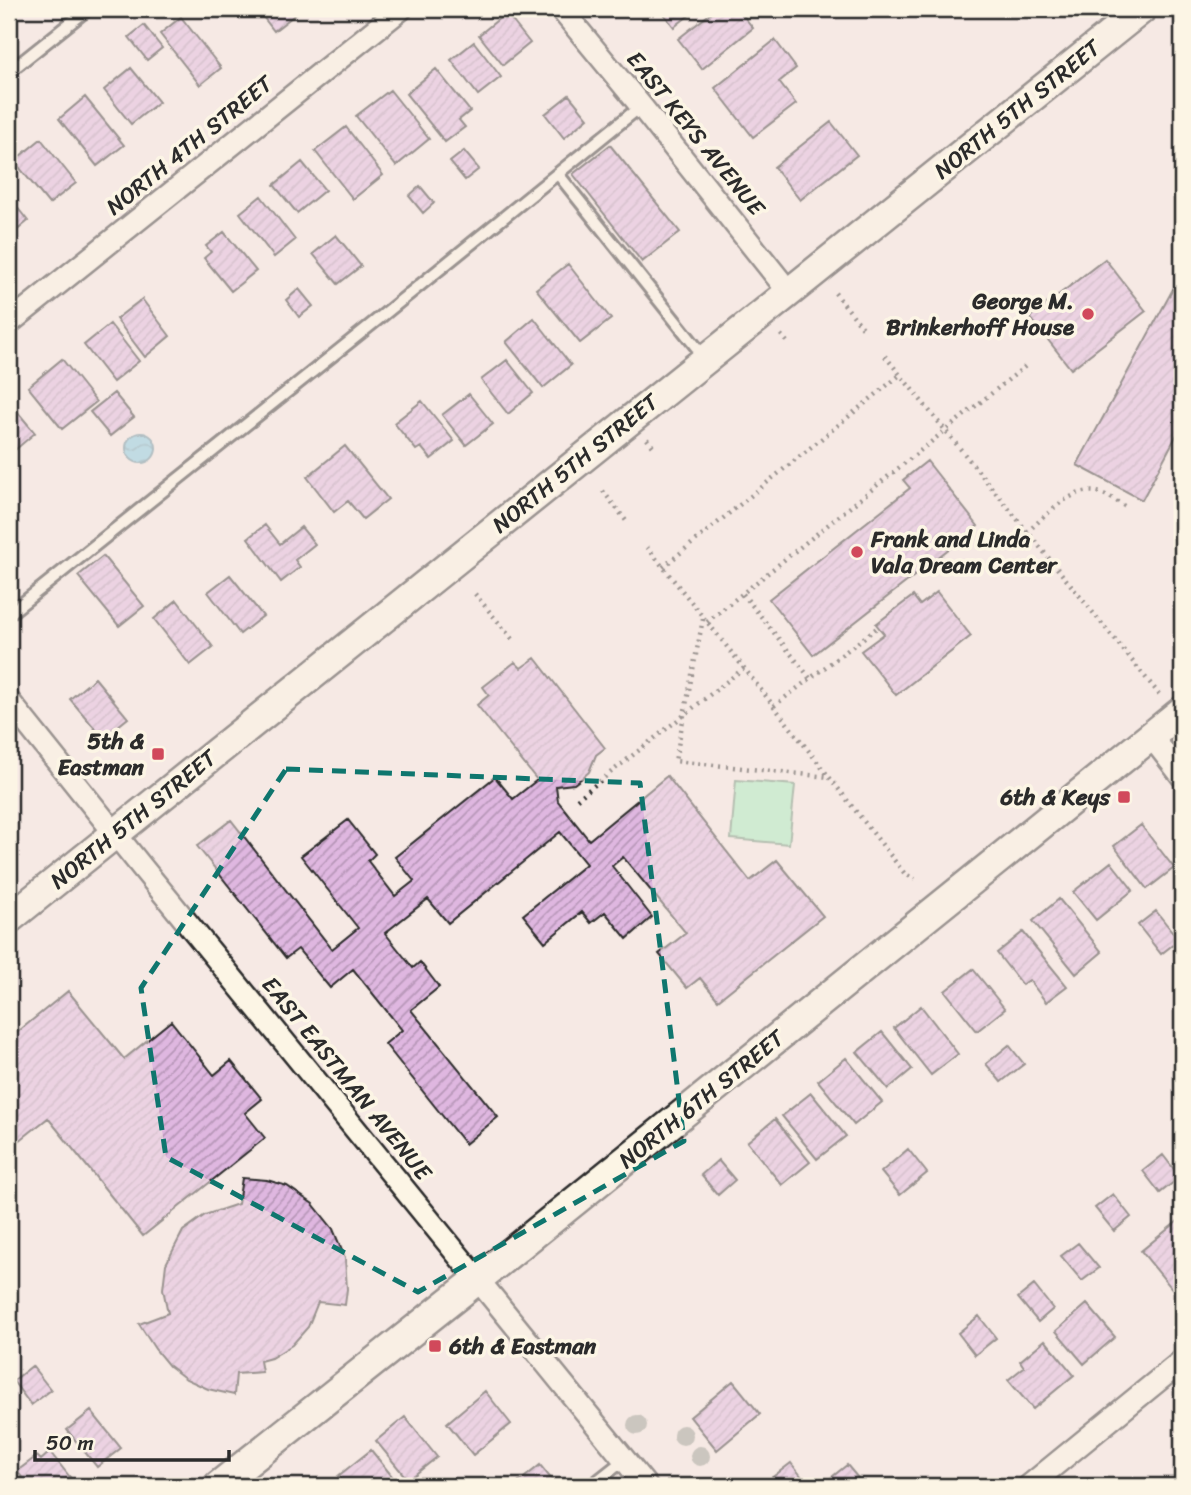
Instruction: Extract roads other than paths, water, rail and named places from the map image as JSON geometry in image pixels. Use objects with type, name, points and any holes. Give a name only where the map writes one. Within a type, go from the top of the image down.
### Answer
[{"type":"main road","name":"NORTH 5TH STREET","points":[[9,919],[1142,9]]},
{"type":"main road","name":"NORTH 6TH STREET","points":[[218,1486],[1182,711]]},
{"type":"street","name":"NORTH 4TH STREET","points":[[9,323],[401,9]]},
{"type":"street","name":"EAST KEYS AVENUE","points":[[561,9],[789,292]]},
{"type":"street","name":"EAST EASTMAN AVENUE","points":[[9,701],[646,1486]]},
{"type":"street","points":[[1151,736],[1182,776]]},
{"type":"street","points":[[1029,1486],[1182,1361]]},
{"type":"lane","points":[[9,72],[88,9]]},
{"type":"lane","points":[[9,614],[641,106]]},
{"type":"lane","points":[[558,174],[705,358]]},
{"type":"lane","points":[[591,1486],[624,1460]]},
{"type":"water","points":[[141,433],[151,438],[156,448],[151,458],[141,463],[131,458],[126,448],[131,438]]},
{"type":"place","name":"George M. Brinkerhoff House","points":[[1088,314]]},
{"type":"place","name":"Frank and Linda Vala Dream Center","points":[[857,552]]},
{"type":"place","name":"5th & Eastman","points":[[158,754]]},
{"type":"place","name":"6th & Keys","points":[[1124,797]]},
{"type":"place","name":"6th & Eastman","points":[[435,1346]]}]
